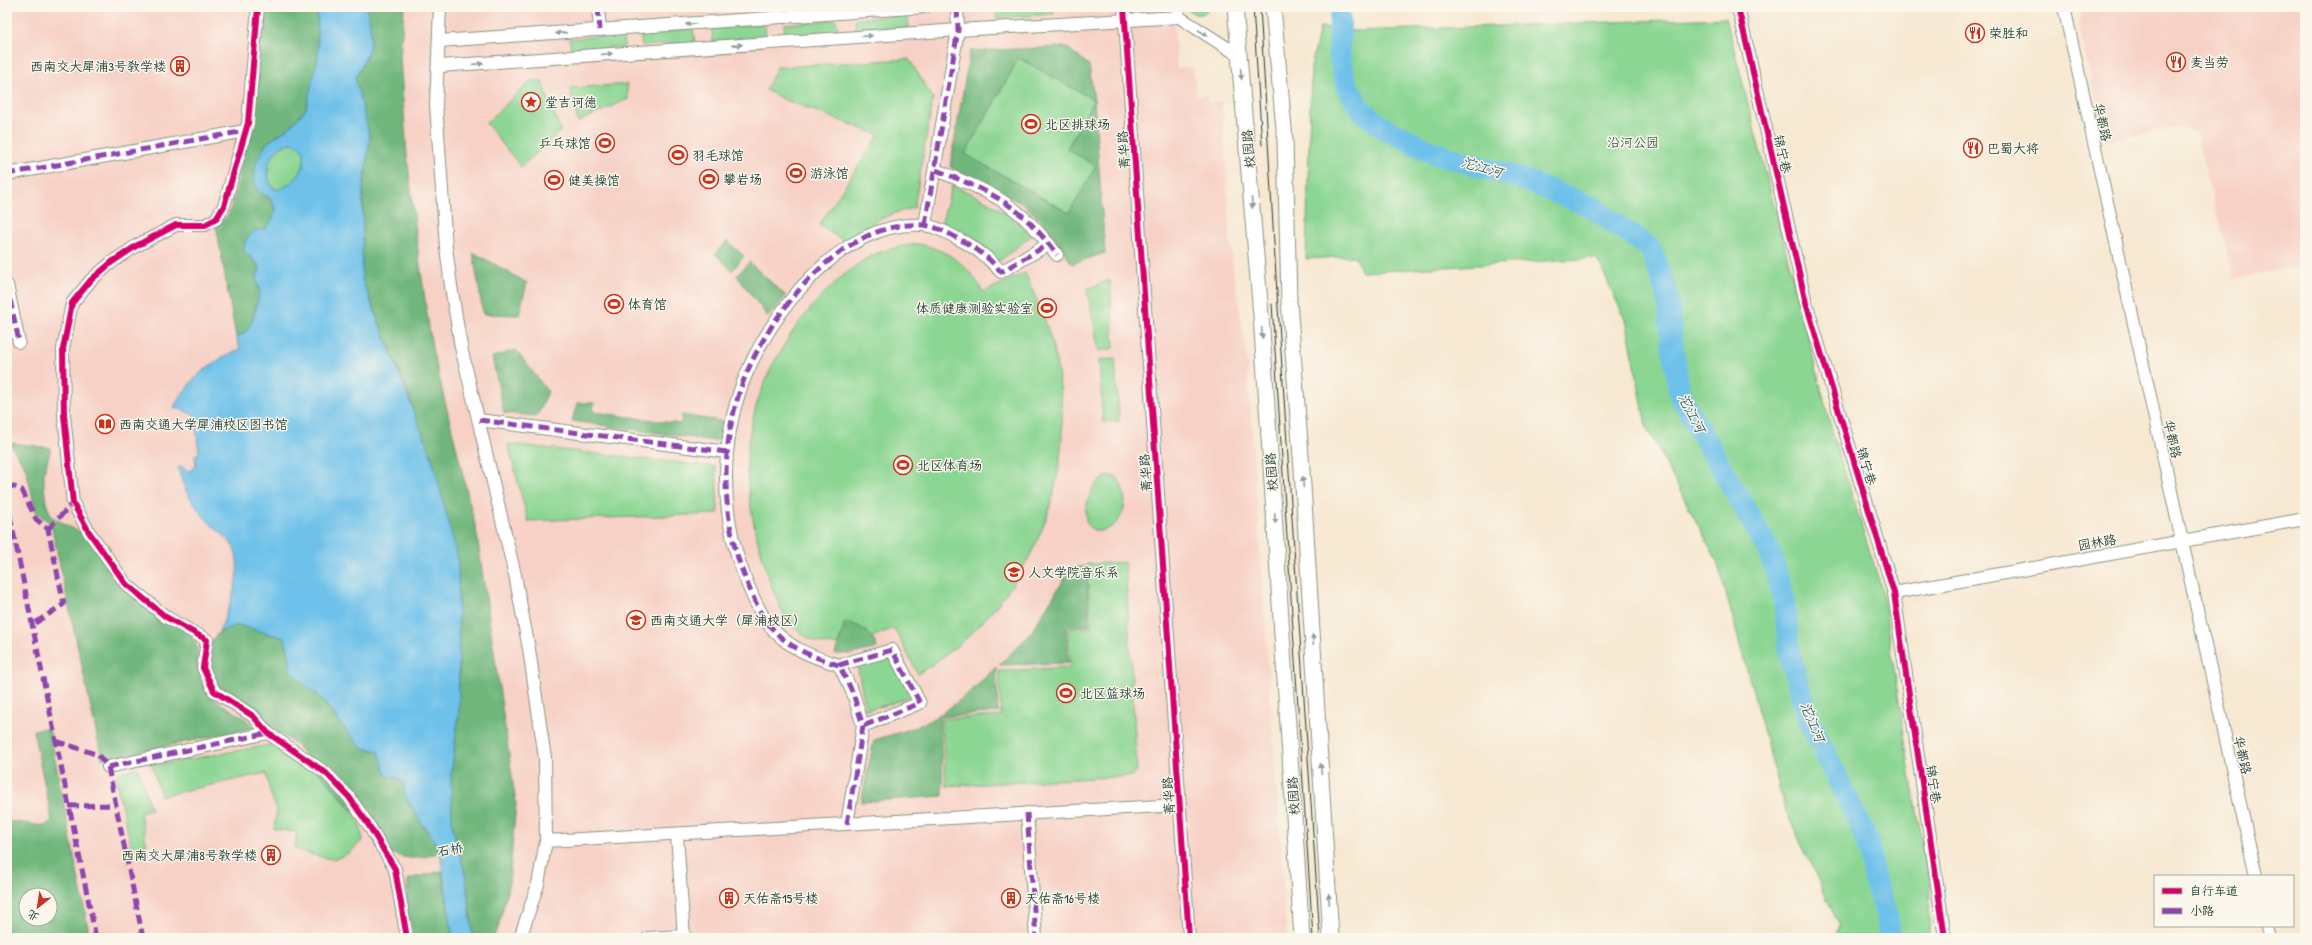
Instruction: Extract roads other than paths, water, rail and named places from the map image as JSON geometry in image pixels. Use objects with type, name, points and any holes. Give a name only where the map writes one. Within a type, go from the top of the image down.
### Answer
[{"type":"street","points":[[258,7],[245,131],[224,206],[216,219],[205,225],[176,225],[136,246],[112,262],[91,280],[72,303],[62,349],[64,408],[73,503],[89,532],[113,568],[132,589],[166,617],[207,640],[203,668],[214,691],[253,716],[268,733],[326,772],[349,797],[368,824],[395,869],[407,938]]},
{"type":"street","points":[[440,7],[439,66],[436,105],[446,247],[462,347],[515,575],[529,649],[545,758],[546,841],[538,884],[520,938]]},
{"type":"street","points":[[598,7],[600,30]]},
{"type":"street","points":[[439,41],[925,7]]},
{"type":"street","points":[[925,225],[936,170],[958,30],[957,7]]},
{"type":"street","name":"菁华路","points":[[1124,7],[1189,938]]},
{"type":"street","name":"校园路","points":[[1235,7],[1261,316],[1302,938]]},
{"type":"street","points":[[1273,7],[1285,140],[1289,301],[1302,469],[1331,938]]},
{"type":"street","name":"锦宁巷","points":[[1738,7],[1806,303],[1894,593],[1945,938]]},
{"type":"street","name":"华都路","points":[[2064,7],[2256,875]]},
{"type":"street","points":[[439,66],[958,30],[1100,21],[1125,21],[1178,12],[1240,56]]},
{"type":"street","points":[[7,174],[245,131]]},
{"type":"street","points":[[936,170],[988,192],[1010,205],[1027,218],[1057,255]]},
{"type":"street","points":[[863,726],[920,703],[892,650],[839,665],[797,650],[772,630],[753,599],[737,556],[726,493],[727,452],[743,383],[759,345],[804,285],[831,258],[871,234],[887,228],[925,225],[945,231],[965,241],[983,253],[1001,272],[1049,244]]},
{"type":"street","points":[[7,285],[19,342]]},
{"type":"street","points":[[479,420],[727,452]]},
{"type":"street","name":"园林路","points":[[1894,593],[2305,518]]},
{"type":"street","points":[[839,665],[853,693],[863,726],[847,824]]},
{"type":"street","points":[[108,767],[268,733]]},
{"type":"street","points":[[546,841],[1179,805]]},
{"type":"street","points":[[1027,813],[1036,938]]},
{"type":"street","points":[[648,938],[684,937],[677,834]]},
{"type":"street","points":[[2267,927],[2270,938]]},
{"type":"water","points":[[317,7],[366,7],[371,36],[370,44],[365,60],[355,78],[370,137],[363,188],[362,279],[432,458],[458,559],[459,710],[451,776],[452,825],[466,878],[473,938],[453,938],[440,852],[427,828],[423,826],[404,794],[404,783],[397,777],[387,776],[378,751],[362,748],[318,695],[290,670],[290,659],[285,638],[238,625],[219,632],[230,604],[236,583],[236,554],[232,544],[209,522],[194,504],[182,482],[178,467],[182,466],[185,470],[190,471],[196,465],[195,455],[199,454],[195,415],[174,407],[180,396],[194,379],[219,360],[240,349],[236,337],[245,333],[253,320],[260,291],[256,280],[260,269],[257,263],[244,252],[245,241],[254,231],[265,229],[273,219],[275,208],[270,198],[258,191],[254,180],[256,162],[267,143],[290,127],[306,109],[318,56]],"holes":[[[288,143],[293,143],[303,149],[304,163],[295,179],[278,190],[272,187],[269,180],[268,167],[272,156],[276,151]]]},
{"type":"waterway","name":"沱江河","points":[[1340,19],[1339,54],[1346,84],[1362,111],[1385,129],[1434,153],[1522,179],[1592,207],[1650,248],[1667,292],[1672,343],[1680,396],[1770,552],[1784,599],[1790,655],[1808,718],[1868,841],[1875,882],[1886,913],[1890,938]]},
{"type":"tram line","points":[[1253,7],[1262,145]]},
{"type":"tram line","points":[[1260,7],[1277,293],[1320,938]]},
{"type":"tram line","points":[[1272,304],[1313,938]]},
{"type":"place","name":"荣胜和","points":[[1975,33]]},
{"type":"place","name":"麦当劳","points":[[2176,62]]},
{"type":"place","name":"西南交大犀浦3号教学楼","points":[[180,66]]},
{"type":"place","name":"堂吉诃德","points":[[531,102]]},
{"type":"place","name":"北区排球场","points":[[1031,124]]},
{"type":"place","name":"乒乓球馆","points":[[605,143]]},
{"type":"place","name":"巴蜀大将","points":[[1973,148]]},
{"type":"place","name":"羽毛球馆","points":[[678,155]]},
{"type":"place","name":"游泳馆","points":[[796,173]]},
{"type":"place","name":"攀岩场","points":[[709,179]]},
{"type":"place","name":"健美操馆","points":[[554,180]]},
{"type":"place","name":"体育馆","points":[[614,304]]},
{"type":"place","name":"体质健康测验实验室","points":[[1047,308]]},
{"type":"place","name":"西南交通大学犀浦校区图书馆","points":[[105,424]]},
{"type":"place","name":"北区体育场","points":[[903,465]]},
{"type":"place","name":"人文学院音乐系","points":[[1014,572]]},
{"type":"place","name":"西南交通大学（犀浦校区）","points":[[636,620]]},
{"type":"place","name":"北区篮球场","points":[[1066,693]]},
{"type":"place","name":"西南交大犀浦8号教学楼","points":[[271,855]]},
{"type":"place","name":"天佑斋15号楼","points":[[729,898]]},
{"type":"place","name":"天佑斋16号楼","points":[[1011,898]]},
{"type":"park label","name":"沿河公园","points":[[1633,142]]}]
